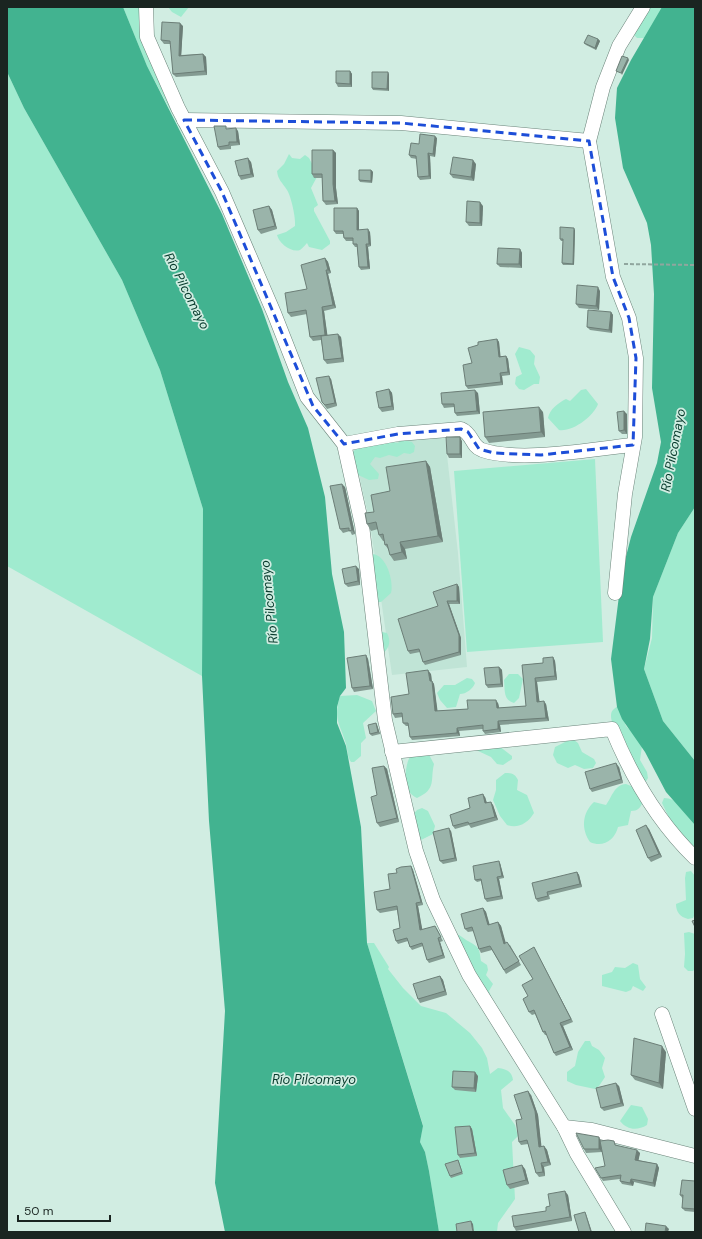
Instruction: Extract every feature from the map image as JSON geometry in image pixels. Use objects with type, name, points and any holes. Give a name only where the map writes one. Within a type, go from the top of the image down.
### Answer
[{"type":"street","points":[[146,7],[147,37],[184,120],[222,192],[274,313],[307,397],[344,444],[362,525],[385,720],[416,851],[433,900],[469,975],[564,1126],[577,1154],[624,1232]]},
{"type":"street","points":[[615,593],[625,494],[635,438],[636,358],[629,318],[613,277],[589,141],[603,87],[619,46],[643,7]]},
{"type":"street","points":[[184,120],[401,123],[589,141]]},
{"type":"street","points":[[344,444],[398,434],[461,429],[468,432],[479,449],[494,453],[541,455],[633,445]]},
{"type":"street","points":[[392,752],[612,729],[638,786],[656,814],[682,846],[695,858]]},
{"type":"street","points":[[662,1014],[695,1109]]},
{"type":"street","points":[[564,1126],[592,1130],[695,1156]]},
{"type":"path","points":[[611,264],[695,264]]},
{"type":"highlighted area","points":[[184,120],[401,123],[589,141],[613,277],[629,318],[636,358],[633,445],[541,455],[494,453],[479,449],[468,432],[461,429],[398,434],[344,444],[313,406],[222,192]]},
{"type":"shaded area","points":[[123,7],[148,7],[144,25],[168,72],[186,140],[147,66]]},
{"type":"shaded area","points":[[168,7],[189,7],[181,17],[172,12]]},
{"type":"shaded area","points":[[646,7],[666,7],[645,38],[637,38],[632,33]]},
{"type":"shaded area","points":[[7,72],[24,108],[122,280],[160,370],[203,509],[202,676],[7,566]]},
{"type":"shaded area","points":[[289,154],[292,158],[300,159],[305,155],[309,158],[318,175],[311,188],[318,205],[314,208],[314,211],[330,241],[330,244],[322,250],[309,247],[307,243],[297,251],[289,249],[278,238],[277,235],[286,232],[295,226],[294,213],[290,197],[279,179],[277,171],[284,164]]},
{"type":"shaded area","points":[[519,347],[530,350],[535,356],[534,364],[540,377],[539,384],[534,384],[524,390],[519,389],[515,384],[516,377],[522,374],[515,354]]},
{"type":"shaded area","points":[[586,389],[598,404],[596,409],[588,418],[576,426],[565,430],[559,430],[548,418],[551,412],[560,402],[566,399],[570,401],[581,390]]},
{"type":"shaded area","points":[[445,437],[458,553],[467,667],[392,675],[370,523],[353,448],[394,439]]},
{"type":"shaded area","points":[[402,440],[412,442],[415,446],[414,452],[410,454],[404,453],[397,457],[389,455],[380,458],[375,457],[370,464],[379,474],[378,479],[369,480],[356,474],[350,455],[358,447],[369,447],[376,443],[387,441],[398,443]]},
{"type":"shaded area","points":[[595,459],[603,642],[467,652],[454,471]]},
{"type":"shaded area","points":[[695,507],[695,761],[663,721],[644,669],[652,638],[653,597],[678,533]]},
{"type":"shaded area","points":[[371,554],[381,558],[390,575],[392,588],[391,593],[381,602],[378,602]]},
{"type":"shaded area","points":[[382,632],[387,633],[389,641],[387,649],[383,653]]},
{"type":"shaded area","points":[[509,674],[518,674],[523,679],[519,698],[514,703],[508,700],[505,694],[504,680]]},
{"type":"shaded area","points":[[467,678],[472,679],[475,683],[474,685],[467,692],[460,694],[456,707],[447,708],[440,700],[437,693],[444,685],[455,685]]},
{"type":"shaded area","points":[[357,695],[372,701],[376,711],[363,723],[366,738],[361,743],[361,756],[354,762],[351,762],[338,721],[337,711],[340,696]]},
{"type":"shaded area","points":[[618,706],[626,726],[640,741],[642,746],[640,760],[647,772],[648,778],[645,783],[620,740],[612,722],[612,712]]},
{"type":"shaded area","points":[[569,740],[574,740],[578,743],[582,752],[594,759],[596,763],[593,768],[584,769],[575,765],[568,768],[557,763],[553,755],[555,747]]},
{"type":"shaded area","points":[[499,746],[512,756],[512,759],[503,765],[497,764],[491,757],[476,750]]},
{"type":"shaded area","points":[[427,751],[434,764],[432,784],[428,791],[417,798],[411,794],[406,784],[407,767],[410,757],[418,752]]},
{"type":"shaded area","points":[[505,773],[510,773],[516,776],[518,780],[517,790],[527,795],[534,813],[529,820],[519,826],[507,825],[500,816],[493,800],[496,790],[496,780]]},
{"type":"shaded area","points":[[626,784],[636,788],[643,802],[641,806],[637,810],[631,811],[628,825],[618,827],[614,836],[608,842],[595,844],[590,842],[585,832],[584,821],[590,806],[594,802],[606,805],[616,789]]},
{"type":"shaded area","points":[[664,798],[678,803],[693,819],[696,829],[695,851],[673,826],[662,803]]},
{"type":"shaded area","points":[[422,808],[428,811],[435,826],[433,834],[421,840],[419,839],[412,816],[417,810]]},
{"type":"shaded area","points":[[691,871],[695,876],[695,914],[693,918],[688,919],[679,914],[676,904],[686,900],[686,872]]},
{"type":"shaded area","points":[[689,932],[695,934],[695,969],[693,971],[688,971],[684,967],[684,933]]},
{"type":"shaded area","points":[[456,934],[475,945],[480,953],[481,961],[487,965],[488,970],[486,975],[493,984],[489,991],[492,999],[450,941]]},
{"type":"shaded area","points":[[367,943],[374,943],[389,967],[388,969],[403,988],[421,1006],[446,1013],[470,1033],[482,1048],[487,1058],[490,1074],[498,1068],[506,1070],[511,1074],[513,1080],[501,1090],[503,1108],[515,1125],[518,1136],[512,1142],[515,1199],[498,1223],[497,1232],[439,1232],[425,1152],[420,1142],[423,1125]]},
{"type":"shaded area","points":[[633,963],[638,965],[640,979],[646,987],[643,991],[633,986],[631,990],[626,992],[602,986],[602,975],[612,972],[615,967],[625,968]]},
{"type":"shaded area","points":[[585,1041],[590,1041],[592,1046],[599,1050],[605,1058],[602,1068],[605,1077],[595,1089],[576,1085],[567,1081],[567,1072],[575,1066],[578,1052]]},
{"type":"shaded area","points":[[631,1105],[642,1107],[648,1119],[647,1125],[632,1129],[620,1121]]},
{"type":"water","name":"Río Pilcomayo","points":[[7,7],[123,7],[147,66],[222,214],[262,309],[288,382],[308,428],[325,497],[332,574],[344,632],[346,688],[340,696],[337,707],[337,723],[346,746],[361,827],[367,943],[423,1126],[420,1142],[425,1152],[439,1232],[225,1232],[215,1183],[225,1011],[209,821],[202,676],[203,509],[160,370],[122,280],[24,108],[8,74]]},
{"type":"water","points":[[662,7],[695,7],[695,507],[678,533],[653,597],[650,639],[644,669],[663,721],[695,761],[695,825],[666,792],[645,752],[622,719],[617,707],[611,659],[622,572],[631,537],[657,463],[661,442],[652,388],[654,294],[651,245],[647,223],[623,168],[615,118],[617,88],[631,60]]},
{"type":"building","points":[[162,22],[180,23],[179,56],[203,54],[205,71],[173,74],[170,41],[161,40]]},
{"type":"building","points":[[588,35],[598,39],[595,48],[584,43]]},
{"type":"building","points":[[622,56],[628,58],[621,73],[616,71]]},
{"type":"building","points":[[336,71],[350,71],[350,84],[336,83]]},
{"type":"building","points":[[372,72],[388,72],[387,89],[372,88]]},
{"type":"building","points":[[214,126],[226,126],[226,129],[236,128],[237,142],[229,142],[229,145],[218,147]]},
{"type":"building","points":[[420,134],[435,136],[433,154],[428,153],[429,176],[418,177],[416,156],[409,155],[411,143],[419,144]]},
{"type":"building","points":[[312,150],[333,150],[333,184],[335,201],[323,201],[322,174],[312,174]]},
{"type":"building","points":[[453,157],[473,160],[471,177],[450,174]]},
{"type":"building","points":[[248,158],[251,174],[239,176],[235,161]]},
{"type":"building","points":[[359,170],[371,170],[371,181],[359,180]]},
{"type":"building","points":[[467,201],[480,202],[480,223],[466,222]]},
{"type":"building","points":[[269,206],[275,226],[258,230],[253,210]]},
{"type":"building","points":[[334,208],[357,208],[357,230],[368,229],[369,244],[366,244],[368,267],[359,267],[357,244],[353,244],[353,238],[344,238],[343,231],[334,231]]},
{"type":"building","points":[[560,227],[574,228],[573,264],[562,263],[563,239],[560,239]]},
{"type":"building","points":[[498,248],[520,249],[519,264],[497,264]]},
{"type":"building","points":[[325,258],[333,305],[322,307],[325,335],[310,337],[306,310],[288,313],[285,293],[307,289],[301,265]]},
{"type":"building","points":[[577,285],[598,287],[596,306],[576,304]]},
{"type":"building","points":[[588,310],[611,312],[609,330],[587,327]]},
{"type":"building","points":[[338,334],[342,358],[324,360],[321,336]]},
{"type":"building","points":[[497,339],[499,357],[506,356],[508,372],[500,373],[501,382],[466,386],[463,365],[472,363],[468,348],[478,345],[478,342]]},
{"type":"building","points":[[329,376],[335,403],[325,405],[322,402],[316,378]]},
{"type":"building","points":[[389,389],[392,406],[379,408],[376,392]]},
{"type":"building","points":[[475,390],[477,411],[455,413],[454,404],[442,404],[441,393]]},
{"type":"building","points":[[539,407],[541,432],[485,437],[483,412]]},
{"type":"building","points":[[624,411],[624,430],[619,431],[617,412]]},
{"type":"building","points":[[446,437],[460,437],[460,454],[447,454]]},
{"type":"building","points":[[426,461],[438,536],[400,542],[402,552],[390,555],[387,544],[385,545],[383,534],[379,535],[376,522],[367,524],[365,513],[374,512],[371,495],[390,491],[386,467]]},
{"type":"building","points":[[342,484],[352,530],[349,531],[349,528],[340,529],[330,486]]},
{"type":"building","points":[[356,566],[358,581],[345,584],[342,569]]},
{"type":"building","points":[[457,584],[457,601],[447,601],[459,635],[459,652],[423,662],[419,649],[408,651],[398,619],[438,606],[433,592]]},
{"type":"building","points":[[366,655],[370,686],[352,688],[347,658]]},
{"type":"building","points":[[553,657],[555,676],[535,678],[537,702],[544,701],[546,718],[498,721],[498,729],[483,731],[483,725],[457,728],[457,733],[410,737],[408,723],[403,723],[402,713],[393,714],[391,697],[409,694],[406,673],[428,670],[430,681],[432,681],[435,711],[468,709],[467,700],[496,700],[497,708],[526,706],[522,665],[543,663],[543,658]]},
{"type":"building","points":[[499,667],[501,684],[486,685],[484,668]]},
{"type":"building","points":[[376,723],[378,732],[370,734],[368,725]]},
{"type":"building","points":[[616,763],[621,779],[590,789],[585,772]]},
{"type":"building","points":[[384,766],[397,818],[377,823],[371,797],[377,795],[372,768]]},
{"type":"building","points":[[483,794],[485,803],[491,802],[495,817],[469,824],[468,822],[453,826],[450,815],[470,808],[468,798]]},
{"type":"building","points":[[646,825],[659,854],[648,858],[636,830]]},
{"type":"building","points":[[449,828],[455,858],[440,861],[433,832]]},
{"type":"building","points":[[499,861],[502,876],[497,877],[501,896],[485,899],[481,879],[475,880],[473,866]]},
{"type":"building","points":[[411,866],[421,902],[416,903],[420,930],[435,926],[441,937],[438,938],[443,955],[427,960],[422,943],[410,947],[407,938],[396,941],[393,930],[400,928],[397,906],[377,910],[374,892],[390,889],[388,874],[397,873],[396,869],[401,867]]},
{"type":"building","points":[[577,872],[580,884],[547,892],[548,896],[536,899],[532,883]]},
{"type":"building","points":[[483,908],[488,925],[498,922],[504,944],[507,942],[519,961],[504,970],[490,946],[479,949],[472,927],[465,929],[461,914]]},
{"type":"building","points":[[695,920],[695,927],[692,921]]},
{"type":"building","points":[[534,947],[571,1019],[560,1023],[570,1047],[554,1053],[534,1010],[529,1012],[523,999],[528,996],[522,985],[533,979],[519,956]]},
{"type":"building","points":[[440,976],[445,991],[418,999],[413,984]]},
{"type":"building","points":[[634,1038],[662,1046],[659,1083],[631,1075]]},
{"type":"building","points":[[453,1071],[475,1072],[474,1088],[452,1087]]},
{"type":"building","points":[[616,1083],[621,1103],[601,1108],[596,1088]]},
{"type":"building","points":[[528,1091],[535,1111],[539,1147],[544,1146],[548,1162],[541,1163],[543,1172],[536,1173],[527,1140],[519,1142],[516,1120],[522,1119],[514,1095]]},
{"type":"building","points":[[470,1126],[475,1153],[458,1155],[455,1127]]},
{"type":"building","points":[[576,1133],[599,1137],[599,1149],[584,1149]]},
{"type":"building","points":[[600,1141],[614,1141],[615,1145],[637,1150],[635,1160],[657,1164],[653,1183],[631,1179],[630,1183],[620,1181],[621,1175],[601,1178],[595,1168],[605,1166]]},
{"type":"building","points":[[458,1160],[462,1172],[450,1176],[445,1164]]},
{"type":"building","points":[[522,1165],[526,1180],[507,1185],[503,1170]]},
{"type":"building","points":[[682,1180],[695,1181],[695,1209],[682,1208],[683,1195],[680,1195]]},
{"type":"building","points":[[565,1191],[570,1217],[514,1227],[512,1216],[546,1211],[546,1207],[550,1206],[548,1194]]},
{"type":"building","points":[[585,1212],[591,1232],[579,1232],[574,1215]]},
{"type":"building","points":[[471,1221],[473,1232],[457,1232],[456,1224]]},
{"type":"building","points":[[646,1223],[666,1226],[665,1232],[645,1232]]}]
